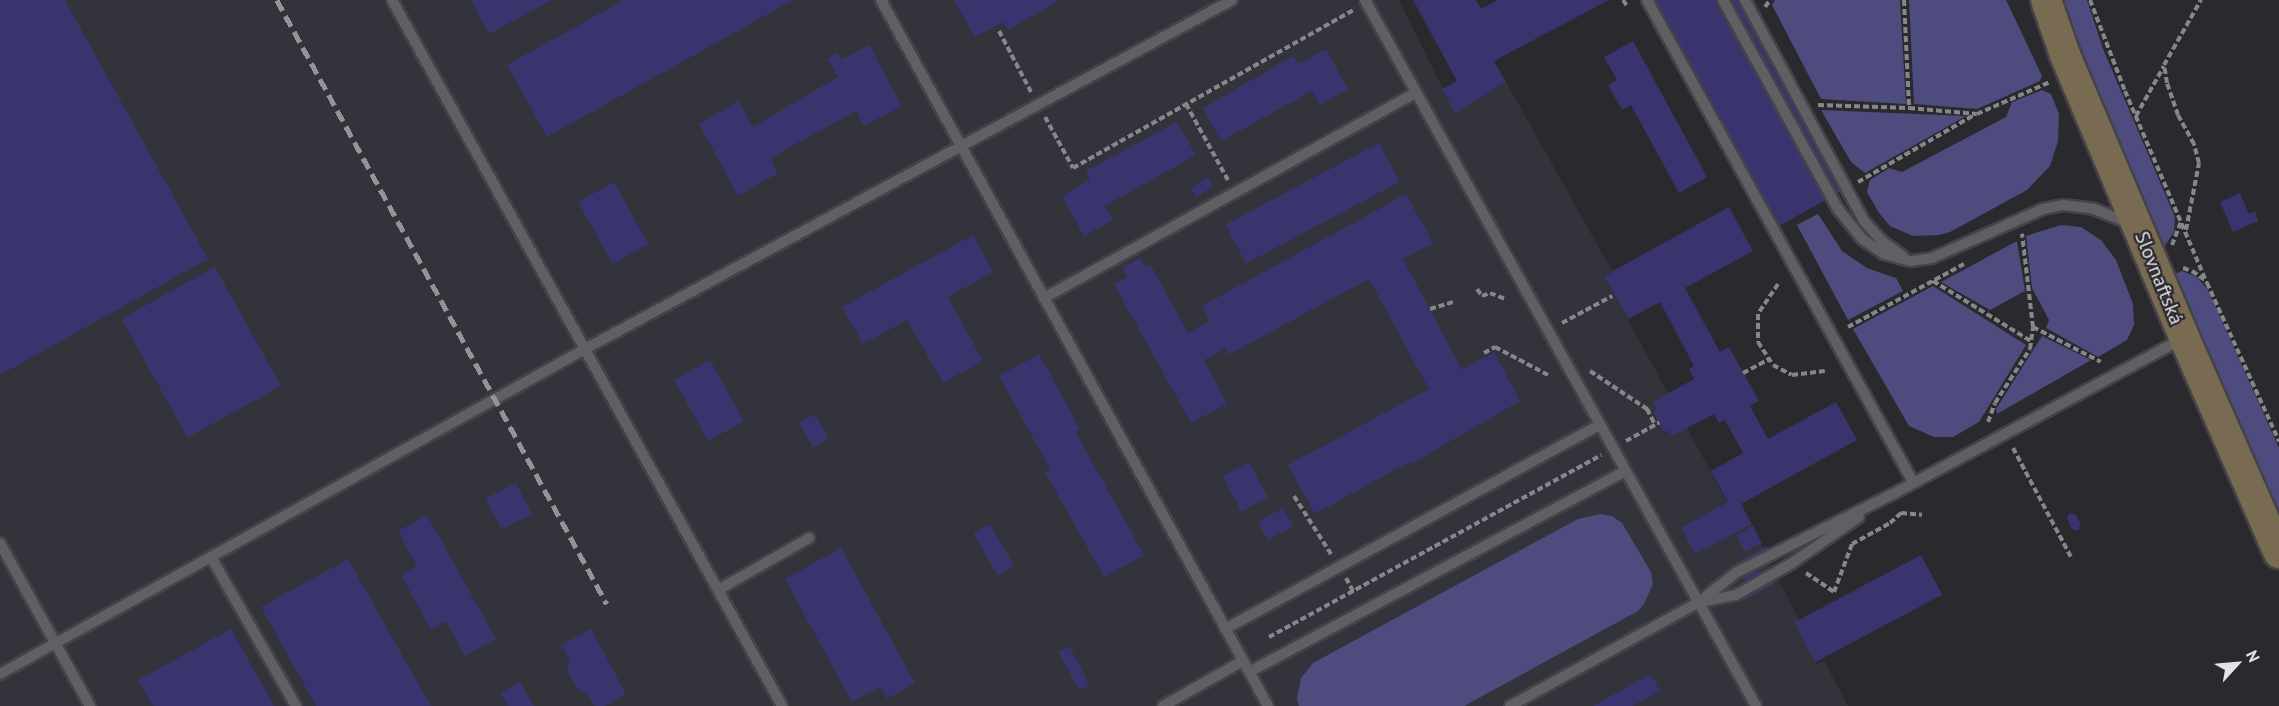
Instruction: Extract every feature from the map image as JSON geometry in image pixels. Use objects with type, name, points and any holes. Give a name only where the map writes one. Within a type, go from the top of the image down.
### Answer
[{"type":"main road","name":"Slovnaftská","points":[[2046,0],[2065,55],[2184,338],[2279,553]]},
{"type":"lane","points":[[392,0],[782,706]]},
{"type":"lane","points":[[881,0],[1268,706]]},
{"type":"lane","points":[[0,674],[585,350],[960,145],[1232,0]]},
{"type":"lane","points":[[1647,0],[1913,482]]},
{"type":"lane","points":[[1722,0],[1813,167],[1851,226],[1862,239],[1884,254],[1911,261],[1932,258],[2043,209],[2063,205],[2107,212],[2139,229]]},
{"type":"lane","points":[[1745,0],[1864,221],[1882,241],[1911,261]]},
{"type":"lane","points":[[1365,2],[1756,706]]},
{"type":"lane","points":[[1044,298],[1416,93]]},
{"type":"lane","points":[[1699,602],[1736,595],[1792,563],[1913,482],[2184,338]]},
{"type":"lane","points":[[1225,629],[1599,425]]},
{"type":"lane","points":[[1249,672],[1625,471]]},
{"type":"lane","points":[[1510,706],[1699,602],[1737,572],[1891,495]]},
{"type":"lane","points":[[718,590],[809,538]]},
{"type":"lane","points":[[0,543],[90,706]]},
{"type":"lane","points":[[211,557],[296,706]]},
{"type":"lane","points":[[1162,706],[1243,661]]},
{"type":"path","points":[[1623,0],[1627,6]]},
{"type":"path","points":[[1904,0],[1909,108]]},
{"type":"path","points":[[2090,0],[2136,116],[2207,283],[2279,441]]},
{"type":"path","points":[[2136,116],[2201,0]]},
{"type":"path","points":[[999,31],[1073,168],[1365,2]]},
{"type":"path","points":[[2164,65],[2167,83],[2178,115],[2194,144],[2199,163],[2186,231]]},
{"type":"path","points":[[1857,182],[1977,114],[2051,82]]},
{"type":"path","points":[[1186,105],[1235,192]]},
{"type":"path","points":[[1815,105],[1909,108],[1977,114]]},
{"type":"path","points":[[2168,250],[2179,231],[2181,219]]},
{"type":"path","points":[[1988,422],[1995,403],[2030,349],[2033,327],[2021,232]]},
{"type":"path","points":[[1848,327],[1964,264]]},
{"type":"path","points":[[2180,268],[2192,271],[2207,283]]},
{"type":"path","points":[[1932,281],[2031,341]]},
{"type":"path","points":[[1778,284],[1758,314],[1758,342],[1773,365],[1792,375],[1825,371]]},
{"type":"path","points":[[1477,289],[1482,297],[1490,293],[1506,299]]},
{"type":"path","points":[[1562,323],[1612,296]]},
{"type":"path","points":[[1430,309],[1456,301]]},
{"type":"path","points":[[1556,313],[1567,332]]},
{"type":"path","points":[[2033,327],[2101,362]]},
{"type":"path","points":[[1484,353],[1495,347],[1548,375]]},
{"type":"path","points":[[1743,373],[1769,359]]},
{"type":"path","points":[[1269,637],[1657,424],[1647,409],[1587,369]]},
{"type":"path","points":[[2012,447],[2072,559]]},
{"type":"path","points":[[1294,496],[1353,591]]},
{"type":"path","points":[[1792,563],[1833,592],[1852,544],[1890,523],[1901,513],[1922,515]]},
{"type":"shaded area","points":[[0,0],[1399,0],[1455,113],[1506,82],[1612,271],[1604,276],[1731,509],[1741,504],[1800,622],[1795,625],[1817,664],[1824,661],[1848,706],[0,706]]},
{"type":"shaded area","points":[[1775,0],[1900,0],[1906,104],[1821,99],[1772,5]]},
{"type":"shaded area","points":[[1909,0],[2006,0],[2042,76],[2040,81],[1977,109],[1914,104]]},
{"type":"shaded area","points":[[2062,0],[2087,0],[2103,49],[2175,217],[2174,232],[2162,250]]},
{"type":"shaded area","points":[[2042,90],[2051,94],[2059,114],[2058,141],[2050,166],[2027,190],[1950,232],[1939,235],[1913,236],[1890,226],[1879,213],[1867,192],[1870,180],[1889,168],[1902,172],[2006,117],[2012,102]]},
{"type":"shaded area","points":[[1821,110],[1966,116],[1865,173],[1851,162]]},
{"type":"shaded area","points":[[1818,214],[1842,251],[1867,268],[1896,278],[1903,291],[1848,320],[1797,225]]},
{"type":"shaded area","points":[[2061,225],[2081,227],[2101,240],[2116,260],[2133,304],[2134,325],[2127,340],[2098,357],[2046,328],[2049,320],[2032,288],[2026,236]]},
{"type":"shaded area","points":[[2017,241],[2025,291],[1990,310],[1941,282]]},
{"type":"shaded area","points":[[2182,271],[2197,277],[2208,290],[2279,448],[2279,511],[2176,279],[2175,274]]},
{"type":"shaded area","points":[[1933,286],[2026,345],[1979,422],[1953,437],[1934,437],[1909,426],[1853,329]]},
{"type":"shaded area","points":[[2042,336],[2091,360],[1997,414],[1996,409]]},
{"type":"shaded area","points":[[1600,514],[1612,516],[1622,523],[1651,572],[1653,584],[1644,604],[1638,611],[1464,706],[1299,706],[1297,699],[1301,678],[1313,663],[1578,519]]},
{"type":"building","points":[[0,0],[65,0],[208,259],[0,375]]},
{"type":"building","points":[[471,0],[552,0],[489,34]]},
{"type":"building","points":[[624,0],[793,0],[547,137],[507,65]]},
{"type":"building","points":[[954,0],[1060,0],[1008,30],[1003,22],[975,37]]},
{"type":"building","points":[[1413,0],[1476,0],[1481,9],[1498,0],[1609,0],[1494,61],[1506,82],[1455,113],[1442,89],[1457,81]]},
{"type":"building","points":[[1655,0],[1748,0],[1851,186],[1779,226]]},
{"type":"building","points":[[1633,41],[1707,177],[1679,193],[1631,105],[1622,110],[1608,85],[1617,80],[1604,57]]},
{"type":"building","points":[[869,45],[902,106],[864,126],[856,111],[770,158],[778,173],[738,196],[699,124],[739,101],[753,127],[838,77],[827,59],[838,53],[841,60]]},
{"type":"building","points":[[1326,49],[1348,89],[1320,105],[1312,91],[1221,141],[1203,108],[1293,56],[1298,64]]},
{"type":"building","points":[[1177,122],[1196,155],[1105,206],[1113,220],[1084,236],[1062,196],[1090,180],[1086,171]]},
{"type":"building","points":[[1379,143],[1400,182],[1246,264],[1225,225]]},
{"type":"building","points":[[1207,177],[1213,186],[1197,197],[1190,188]]},
{"type":"building","points":[[614,182],[648,244],[613,264],[578,202]]},
{"type":"building","points":[[2240,193],[2249,214],[2255,211],[2258,221],[2233,232],[2220,202]]},
{"type":"building","points":[[1406,194],[1433,243],[1403,259],[1462,370],[1494,352],[1520,401],[1411,464],[1409,462],[1315,514],[1288,465],[1429,389],[1369,279],[1228,355],[1225,348],[1204,360],[1227,404],[1191,423],[1114,284],[1127,277],[1123,267],[1140,258],[1145,267],[1150,264],[1188,333],[1210,321],[1202,306]]},
{"type":"building","points":[[1729,207],[1753,251],[1685,288],[1720,352],[1729,347],[1759,401],[1750,406],[1768,439],[1836,402],[1857,440],[1741,504],[1752,524],[1695,554],[1681,528],[1728,502],[1711,471],[1743,453],[1725,420],[1719,423],[1714,414],[1672,436],[1668,430],[1664,432],[1653,411],[1657,409],[1653,402],[1694,379],[1689,369],[1694,366],[1660,302],[1628,319],[1604,276]]},
{"type":"building","points":[[973,235],[993,272],[948,297],[983,361],[943,383],[907,320],[863,344],[842,307]]},
{"type":"building","points":[[215,267],[281,386],[187,438],[121,319]]},
{"type":"building","points":[[1039,354],[1080,429],[1075,431],[1144,555],[1104,577],[1045,472],[1050,469],[999,376]]},
{"type":"building","points":[[710,360],[744,421],[708,441],[674,380]]},
{"type":"building","points":[[815,414],[829,438],[813,447],[799,423]]},
{"type":"building","points":[[1249,462],[1268,497],[1241,511],[1223,476]]},
{"type":"building","points":[[516,483],[532,514],[502,530],[486,498]]},
{"type":"building","points":[[1283,508],[1293,526],[1268,540],[1258,522]]},
{"type":"building","points":[[2069,513],[2075,514],[2081,524],[2078,531],[2072,529],[2067,519]]},
{"type":"building","points":[[427,515],[496,639],[465,656],[446,621],[431,630],[401,575],[417,566],[398,531]]},
{"type":"building","points":[[990,524],[1014,566],[998,575],[974,534]]},
{"type":"building","points":[[1753,526],[1762,543],[1745,552],[1736,535]]},
{"type":"building","points":[[1767,546],[1773,557],[1743,574],[1736,563]]},
{"type":"building","points":[[841,548],[915,683],[887,699],[880,687],[852,702],[785,579]]},
{"type":"building","points":[[1921,555],[1942,595],[1815,662],[1794,623]]},
{"type":"building","points":[[348,559],[431,706],[316,706],[261,607]]},
{"type":"building","points":[[1758,569],[1761,574],[1767,571],[1774,584],[1745,600],[1738,588],[1746,583],[1743,578],[1745,575]]},
{"type":"building","points":[[231,629],[274,706],[153,706],[138,680]]},
{"type":"building","points":[[591,629],[626,694],[605,706],[595,706],[589,696],[579,691],[567,671],[569,659],[561,645]]},
{"type":"building","points":[[1069,646],[1090,685],[1079,690],[1058,652]]},
{"type":"building","points":[[1651,674],[1660,691],[1632,706],[1593,706]]},
{"type":"building","points":[[520,682],[534,706],[508,706],[500,693]]},
{"type":"railway","points":[[277,0],[607,604]]}]
